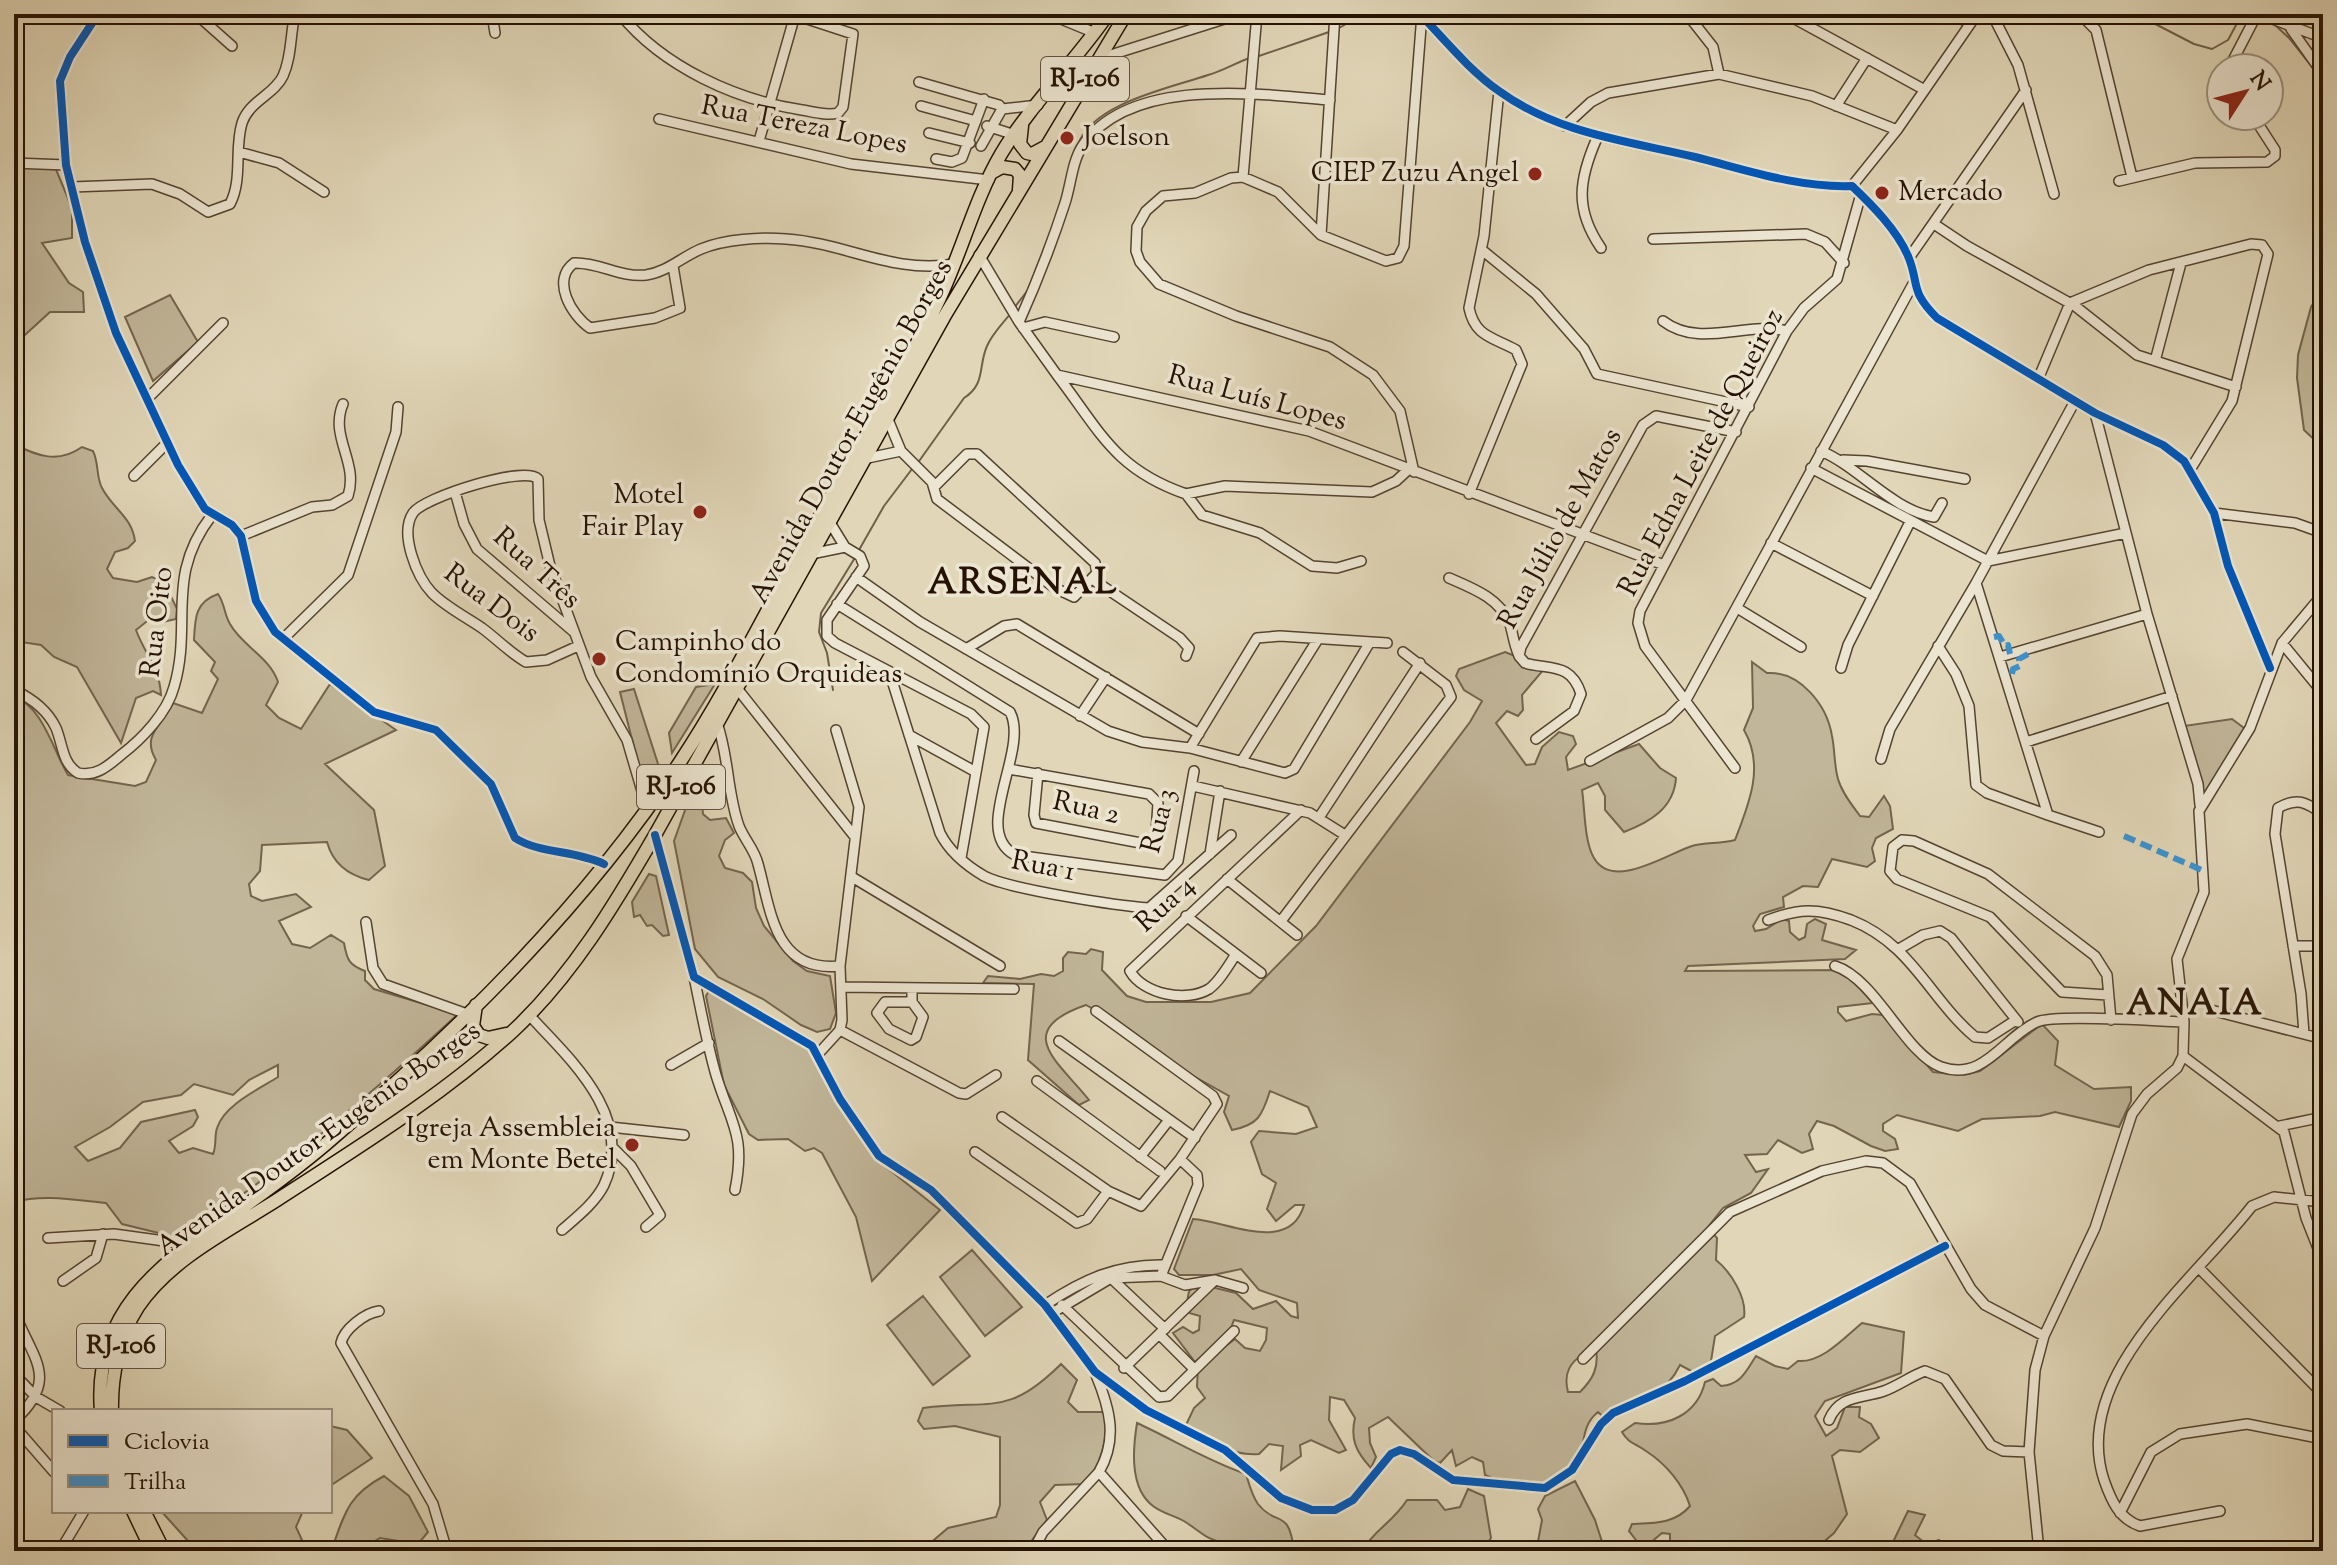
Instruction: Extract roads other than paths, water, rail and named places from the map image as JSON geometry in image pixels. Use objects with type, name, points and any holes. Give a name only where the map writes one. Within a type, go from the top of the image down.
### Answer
[{"type":"highway","name":"Avenida Doutor Eugênio Borges","points":[[101,1409],[101,1376],[123,1310],[140,1286],[186,1244],[295,1170],[422,1061],[604,864],[650,803],[681,760],[735,669],[912,351],[954,264],[991,176],[1018,130],[1108,14]]},
{"type":"highway","name":"Avenida Doutor Eugênio Borges","points":[[112,1409],[116,1362],[127,1328],[138,1306],[153,1289],[197,1252],[424,1100],[511,1032],[529,1015],[600,926],[655,835],[979,255],[1126,14]]},
{"type":"highway","points":[[1018,130],[1020,144],[1027,153],[1032,154],[1048,145]]},
{"type":"highway","points":[[991,176],[1008,166],[1018,171],[1019,193]]},
{"type":"highway","points":[[472,1010],[473,1026],[479,1035],[488,1038],[511,1032]]},
{"type":"highway","points":[[134,1513],[152,1551]]},
{"type":"highway","points":[[145,1513],[164,1551]]},
{"type":"street","points":[[98,14],[70,57],[60,81],[66,165],[85,242],[116,333],[167,443],[195,493],[212,515],[232,525],[241,536],[256,601],[263,616],[284,638],[374,712],[422,723],[436,730],[491,784],[515,838],[541,848],[577,852],[604,864]]},
{"type":"street","points":[[196,14],[232,46]]},
{"type":"street","points":[[72,187],[152,184],[180,194],[208,212],[230,204],[234,195],[244,118],[282,79],[291,47],[295,14]]},
{"type":"street","points":[[492,14],[495,33]]},
{"type":"street","points":[[620,14],[653,46],[742,98],[769,105],[834,115],[843,107],[853,34],[794,15],[769,105],[759,141]]},
{"type":"street","points":[[1049,14],[1095,33]]},
{"type":"street","points":[[1096,60],[1240,14]]},
{"type":"street","points":[[1243,177],[1257,14]]},
{"type":"street","points":[[1421,14],[1499,91],[1565,126],[1597,138],[1660,149],[1795,182],[1852,186],[1909,258],[1913,284],[1926,307],[1943,324],[2039,377],[2095,413],[2163,445],[2180,457],[2214,513],[2228,566],[2270,668]]},
{"type":"street","points":[[1186,494],[1225,486],[1372,492],[1411,470],[1400,411],[1387,391],[1360,364],[1330,347],[1169,290],[1147,273],[1136,251],[1137,227],[1146,211],[1159,198],[1195,193],[1231,178],[1243,177],[1278,192],[1321,235],[1386,261],[1398,258],[1404,246],[1421,14]]},
{"type":"street","points":[[1550,14],[1563,19],[1581,14]]},
{"type":"street","points":[[1687,14],[1713,47],[1719,74]]},
{"type":"street","points":[[1786,14],[1923,89]]},
{"type":"street","points":[[1956,14],[1969,24]]},
{"type":"street","points":[[1852,186],[1897,130],[1977,14]]},
{"type":"street","points":[[1992,14],[2011,48],[2026,90],[2054,194]]},
{"type":"street","points":[[2080,14],[2096,30],[2132,177]]},
{"type":"street","points":[[2237,52],[2257,15],[2323,38]]},
{"type":"street","points":[[1321,235],[1335,16]]},
{"type":"street","points":[[2291,29],[2323,74]]},
{"type":"street","points":[[1836,106],[1867,58]]},
{"type":"street","points":[[1565,126],[1591,102],[1608,93],[1719,74],[1812,96],[1897,130]]},
{"type":"street","points":[[919,82],[984,99],[1002,109],[1038,105]]},
{"type":"street","points":[[1909,258],[2026,90]]},
{"type":"street","points":[[1469,494],[1522,364],[1516,350],[1482,335],[1471,319],[1472,287],[1482,250],[1499,91]]},
{"type":"street","points":[[1019,322],[1064,206],[1078,156],[1093,134],[1125,113],[1189,93],[1330,100]]},
{"type":"street","points":[[936,159],[957,162],[970,143],[984,99]]},
{"type":"street","points":[[921,106],[976,123],[1018,130]]},
{"type":"street","points":[[981,146],[1002,109]]},
{"type":"street","name":"Rua Tereza Lopes","points":[[659,119],[851,164],[991,176]]},
{"type":"street","points":[[2119,181],[2195,163],[2267,162],[2275,156],[2275,150],[2263,132]]},
{"type":"street","points":[[929,133],[970,143]]},
{"type":"street","points":[[1597,138],[1584,169],[1580,196],[1585,220],[1601,248]]},
{"type":"street","points":[[239,152],[279,163],[324,192]]},
{"type":"street","points":[[14,163],[66,165]]},
{"type":"street","name":"Rua Edna Leite de Queiroz","points":[[1735,768],[1645,646],[1638,623],[1644,601],[1787,331],[1804,308],[1833,286],[1844,263],[1861,194]]},
{"type":"street","points":[[1934,224],[1967,246],[2070,303],[2129,351],[2236,387]]},
{"type":"street","points":[[1653,239],[1806,234],[1825,242],[1844,263]]},
{"type":"street","points":[[673,266],[680,308],[655,318],[590,328],[569,303],[563,289],[565,273],[574,263],[642,276],[673,266],[699,250],[718,244],[772,238],[804,241],[917,268],[954,264]]},
{"type":"street","points":[[2039,377],[2070,303],[2126,277],[2251,244],[2266,247],[2267,259],[2236,387],[2228,409],[2190,470]]},
{"type":"street","points":[[1482,250],[1536,294],[1584,349],[1597,374],[1749,407]]},
{"type":"street","points":[[979,255],[1019,322],[1103,440],[1126,464],[1186,494],[1202,515],[1260,533],[1308,564],[1337,568],[1361,561]]},
{"type":"street","points":[[2155,361],[2181,263]]},
{"type":"street","points":[[1590,761],[1668,718],[1686,700],[1913,284]]},
{"type":"street","points":[[1663,321],[1680,331],[1693,333],[1721,334],[1763,326],[1787,331]]},
{"type":"street","points":[[1019,322],[1045,322],[1114,337]]},
{"type":"street","points":[[147,399],[223,323]]},
{"type":"street","name":"Rua Luís Lopes","points":[[1057,375],[1309,431],[1469,494],[1664,565]]},
{"type":"street","points":[[1881,759],[1890,729],[1976,583],[2075,401]]},
{"type":"street","points":[[241,536],[312,507],[332,505],[348,496],[351,475],[338,434],[337,418],[343,404]]},
{"type":"street","points":[[284,638],[348,575],[396,432],[398,407]]},
{"type":"street","points":[[2039,1551],[2029,1452],[2031,1399],[2044,1336],[2095,1228],[2132,1114],[2147,1094],[2177,1068],[2183,1056],[2184,1022],[2177,959],[2204,892],[2203,802],[2147,614],[2095,413]]},
{"type":"street","points":[[887,417],[901,451],[935,486],[937,499],[1068,597],[1074,597],[1097,570],[1095,563],[977,454],[967,454],[935,486]]},
{"type":"street","name":"Rua Júlio de Matos","points":[[1536,739],[1574,711],[1581,694],[1576,682],[1559,668],[1532,665],[1519,656],[1638,433],[1651,417],[1736,432]]},
{"type":"street","points":[[134,476],[167,443]]},
{"type":"street","points":[[863,459],[901,451]]},
{"type":"street","points":[[1821,451],[1843,460],[1896,500],[1928,516],[1934,517],[1942,503]]},
{"type":"street","points":[[1843,460],[1867,461],[1965,479]]},
{"type":"street","points":[[1811,468],[1988,561],[2126,533]]},
{"type":"street","points":[[455,492],[524,473],[538,479],[542,540],[578,646],[591,677],[623,729],[644,798],[650,803]]},
{"type":"street","name":"Rua Dois","points":[[455,492],[418,507],[408,523],[419,574],[434,595],[515,656],[536,663],[578,646]]},
{"type":"street","name":"Rua Três","points":[[455,492],[464,524],[477,549],[574,632]]},
{"type":"street","points":[[2214,513],[2295,523],[2323,533]]},
{"type":"street","name":"Rua Oito","points":[[14,690],[39,707],[52,721],[67,763],[78,773],[96,773],[126,751],[156,720],[174,690],[181,583],[193,546],[212,515]]},
{"type":"street","points":[[829,521],[864,566],[837,604],[825,627],[827,636],[971,714],[984,727],[961,858]]},
{"type":"street","points":[[1841,668],[1848,645],[1910,522]]},
{"type":"street","points":[[1771,543],[1873,596]]},
{"type":"street","points":[[811,554],[853,552]]},
{"type":"street","points":[[856,577],[966,649],[1080,716],[1124,738],[1190,748],[1278,772],[1293,771],[1370,642]]},
{"type":"street","points":[[1449,578],[1482,593],[1499,607],[1509,622],[1519,656]]},
{"type":"street","points":[[1092,579],[1180,638],[1189,648],[1186,656]]},
{"type":"street","points":[[1976,583],[2048,815]]},
{"type":"street","points":[[2203,802],[2250,728],[2270,668],[2282,643],[2323,594]]},
{"type":"street","points":[[837,604],[1006,708],[1016,727],[1009,769]]},
{"type":"street","points":[[1737,608],[1801,647]]},
{"type":"street","points":[[2000,657],[2147,614]]},
{"type":"street","points":[[966,649],[1004,626],[1017,624],[1199,734]]},
{"type":"street","points":[[1190,748],[1253,641],[1280,636],[1387,643]]},
{"type":"street","points":[[1241,762],[1318,639]]},
{"type":"street","points":[[2282,643],[2323,693]]},
{"type":"street","points":[[1938,646],[1956,674],[1969,706],[1976,785],[1987,793],[2099,832]]},
{"type":"street","points":[[1281,921],[1451,697],[1446,685],[1403,652]]},
{"type":"street","points":[[1320,816],[1420,663]]},
{"type":"street","name":"Rua 1","points":[[889,671],[940,833],[961,858],[994,880],[1149,908],[1231,835]]},
{"type":"street","points":[[1080,716],[1106,677]]},
{"type":"street","points":[[736,687],[855,837]]},
{"type":"street","points":[[2026,742],[2172,696]]},
{"type":"street","points":[[717,723],[739,827],[758,863],[774,928],[802,960],[812,965],[840,966]]},
{"type":"street","points":[[819,1053],[840,1030],[840,966],[852,877],[858,797],[836,730]]},
{"type":"street","points":[[909,735],[976,772]]},
{"type":"street","name":"Rua 2","points":[[1009,769],[1038,773],[1153,796],[1158,803],[1156,834],[1146,844],[1036,823],[1038,773]]},
{"type":"street","name":"Rua 3","points":[[1009,769],[997,821],[1000,839],[1010,852],[1157,876],[1168,872],[1178,861],[1194,771]]},
{"type":"street","points":[[1193,786],[1320,816],[1345,835]]},
{"type":"street","points":[[1210,854],[1220,791]]},
{"type":"street","points":[[2304,1034],[2275,816],[2278,808],[2292,801],[2310,805],[2323,814]]},
{"type":"street","name":"Rua 4","points":[[1236,954],[1216,982],[1203,992],[1158,994],[1148,991],[1130,971],[1301,810]]},
{"type":"street","points":[[655,835],[709,1043],[739,1140],[740,1165],[735,1190]]},
{"type":"street","points":[[2108,995],[2062,992],[1990,917],[1897,879],[1890,871],[1893,847],[1902,840],[1914,841],[1988,874],[2102,961],[2108,995],[2111,1020]]},
{"type":"street","points":[[852,877],[1000,966]]},
{"type":"street","name":"Rua 4","points":[[1227,879],[1297,935]]},
{"type":"street","points":[[1768,920],[1796,910],[1825,911],[1877,931],[1899,949],[1975,1037],[1988,1038],[2016,1020]]},
{"type":"street","points":[[1186,916],[1261,973]]},
{"type":"street","points":[[366,922],[373,968],[383,984],[472,1010]]},
{"type":"street","points":[[1899,949],[1923,935],[1940,931],[1951,938],[2025,1031]]},
{"type":"street","points":[[2293,946],[2323,946]]},
{"type":"street","points":[[1835,966],[1846,970],[1928,1058],[1943,1067],[1968,1069],[1977,1066],[2047,1019],[2184,1022]]},
{"type":"street","points":[[694,977],[804,1039],[819,1053],[840,1099],[879,1156],[931,1190],[1048,1309],[1095,1372],[1146,1410],[1225,1450],[1281,1498],[1312,1510],[1335,1510],[1353,1500],[1391,1454],[1400,1450],[1414,1454],[1453,1480],[1537,1489],[1551,1486],[1572,1470],[1601,1424],[1613,1413],[1685,1381],[1945,1246]]},
{"type":"street","points":[[841,987],[1014,989]]},
{"type":"street","points":[[912,988],[912,1002],[923,1017],[916,1037],[911,1040],[889,1029],[877,1013],[885,1002],[912,1002]]},
{"type":"street","points":[[2211,1010],[2323,1039]]},
{"type":"street","points":[[1002,1117],[1108,1191],[1133,1206],[1141,1206],[1180,1159],[1216,1108],[1213,1096],[1096,1011]]},
{"type":"street","points":[[529,1015],[584,1076],[610,1127],[614,1149],[603,1186],[562,1230]]},
{"type":"street","points":[[840,1030],[959,1093],[966,1094],[996,1075]]},
{"type":"street","points":[[1059,1041],[1195,1138]]},
{"type":"street","points":[[671,1065],[709,1043]]},
{"type":"street","points":[[2183,1056],[2280,1126],[2287,1137],[2301,1200],[2323,1261]]},
{"type":"street","points":[[1037,1081],[1160,1171]]},
{"type":"street","points":[[2280,1126],[2323,1117]]},
{"type":"street","points":[[1140,1157],[1169,1120]]},
{"type":"street","points":[[610,1127],[684,1135]]},
{"type":"street","points":[[614,1149],[631,1166],[660,1215],[646,1227]]},
{"type":"street","points":[[975,1152],[1077,1223],[1087,1219],[1108,1191]]},
{"type":"street","points":[[1162,1270],[1198,1185],[1197,1175],[1180,1159]]},
{"type":"street","points":[[1583,1359],[1724,1217],[1752,1200],[1822,1171],[1866,1161],[1883,1163],[1898,1173],[1922,1201],[1971,1289],[1985,1305],[2044,1336]]},
{"type":"street","points":[[2220,1511],[2140,1526],[2120,1513],[2108,1492],[2096,1444],[2105,1395],[2134,1347],[2259,1200],[2274,1197],[2323,1202]]},
{"type":"street","points":[[48,1238],[103,1234],[186,1244]]},
{"type":"street","points":[[63,1281],[96,1258],[103,1234]]},
{"type":"street","points":[[1048,1309],[1093,1276],[1119,1269],[1162,1270],[1185,1285],[1215,1280],[1243,1288]]},
{"type":"street","points":[[2200,1269],[2323,1394]]},
{"type":"street","points":[[1048,1309],[1062,1305],[1111,1278],[1162,1270]]},
{"type":"street","points":[[1111,1278],[1194,1369]]},
{"type":"street","points":[[1124,1368],[1215,1280]]},
{"type":"street","points":[[1062,1305],[1124,1368],[1154,1395],[1164,1398],[1234,1331]]},
{"type":"street","points":[[14,1311],[42,1373],[36,1397],[14,1424],[52,1470]]},
{"type":"street","points":[[379,1311],[371,1312],[345,1332],[341,1343],[433,1504],[447,1551]]},
{"type":"street","points":[[1829,1420],[1835,1408],[1846,1400],[1882,1392],[1925,1371],[1945,1379],[1991,1445],[2003,1451],[2029,1452]]},
{"type":"street","points":[[1031,1549],[1062,1508],[1099,1472],[1109,1452],[1112,1437],[1108,1408],[1095,1372]]},
{"type":"street","points":[[14,1374],[36,1397],[57,1409]]},
{"type":"street","points":[[2120,1513],[2151,1452],[2180,1434],[2247,1424],[2323,1439]]},
{"type":"street","points":[[1099,1472],[1169,1551]]},
{"type":"street","points":[[60,1551],[83,1513]]},
{"type":"street","points":[[2311,1551],[2323,1543]]},
{"type":"street","points":[[14,1545],[21,1551]]},
{"type":"waterway","points":[[1339,28],[1364,14]]},
{"type":"waterway","points":[[2136,14],[2194,44],[2212,49],[2228,40],[2242,14]]},
{"type":"waterway","points":[[2274,24],[2317,73]]},
{"type":"waterway","points":[[1256,57],[1329,32]]},
{"type":"waterway","points":[[1078,145],[1086,130],[1116,108],[1250,58]]},
{"type":"waterway","points":[[1014,308],[1028,290],[1052,228]]},
{"type":"waterway","points":[[917,464],[964,398],[976,387],[987,346],[1011,313]]},
{"type":"waterway","points":[[859,550],[884,506],[912,469]]},
{"type":"waterway","points":[[833,690],[827,653],[819,632],[821,613],[856,556]]},
{"type":"place","name":"Joelson","points":[[1067,138]]},
{"type":"place","name":"CIEP Zuzu Angel","points":[[1535,174]]},
{"type":"place","name":"Mercado","points":[[1882,193]]},
{"type":"place","name":"Motel Fair Play","points":[[700,512]]},
{"type":"place","name":"Campinho do Condomínio Orquideas","points":[[599,659]]},
{"type":"place","name":"Igreja Assembleia em Monte Betel","points":[[632,1145]]},
{"type":"district","name":"ARSENAL","points":[[1023,584]]},
{"type":"district","name":"ANAIA","points":[[2195,1005]]}]
